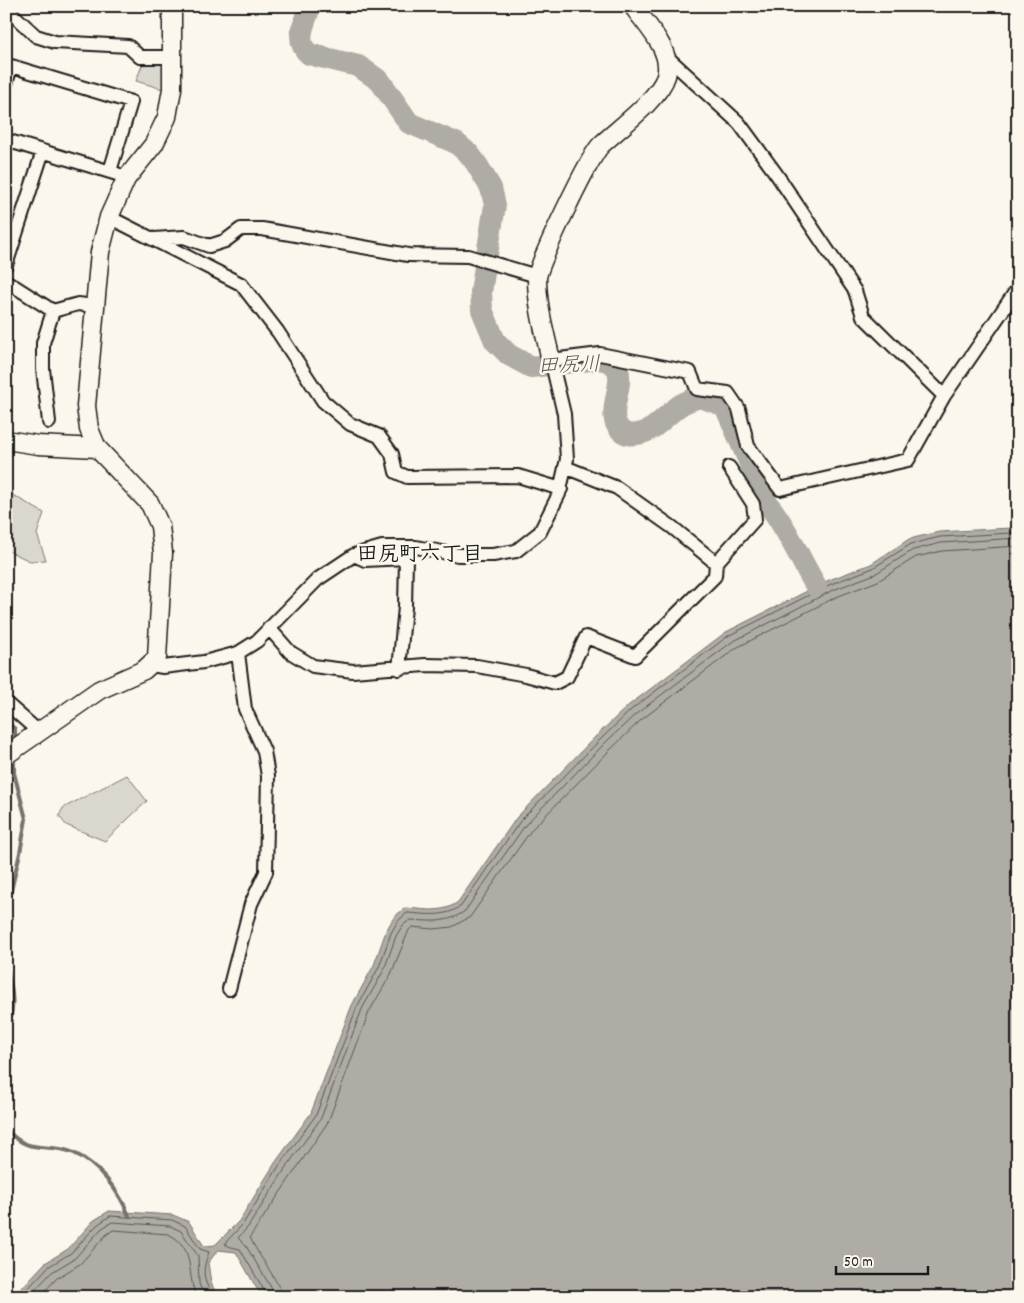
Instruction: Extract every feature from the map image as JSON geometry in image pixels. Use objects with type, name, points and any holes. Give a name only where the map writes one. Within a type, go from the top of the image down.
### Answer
[{"type":"street","points":[[6,755],[99,690],[151,665],[157,658],[159,650],[163,553],[160,526],[150,504],[97,448],[89,429],[86,406],[100,252],[109,217],[126,179],[154,144],[166,117],[172,89],[172,6]]},
{"type":"street","points":[[634,6],[667,57],[738,123],[777,175],[855,292],[862,316],[944,396]]},
{"type":"street","points":[[6,8],[36,36],[55,42],[128,46],[140,57],[172,57]]},
{"type":"street","points":[[151,665],[163,667],[196,663],[238,653],[258,641],[318,579],[354,555],[382,547],[416,547],[458,555],[493,555],[516,551],[540,532],[560,488],[567,459],[564,414],[539,303],[537,276],[581,178],[598,147],[657,92],[666,76],[667,57]]},
{"type":"street","points":[[6,84],[11,66],[131,102],[110,171]]},
{"type":"street","points":[[6,140],[110,171],[126,179]]},
{"type":"street","points":[[6,265],[42,151]]},
{"type":"street","points":[[109,217],[241,284],[278,332],[323,401],[350,424],[379,436],[392,454],[396,472],[407,477],[518,476],[560,488]]},
{"type":"street","points":[[153,239],[184,237],[209,246],[225,241],[241,229],[262,229],[408,254],[468,256],[537,276]]},
{"type":"street","points":[[6,281],[52,311],[78,304],[94,306]]},
{"type":"street","points":[[553,367],[600,354],[639,360],[690,372],[697,389],[728,393],[739,409],[748,446],[780,488],[908,460],[944,396],[1018,288]]},
{"type":"street","points":[[49,422],[42,369],[43,343],[52,311]]},
{"type":"street","points":[[6,440],[38,445],[97,448]]},
{"type":"street","points":[[269,628],[290,652],[313,666],[353,671],[399,669],[425,665],[477,666],[526,675],[554,683],[567,677],[586,637],[635,656],[715,576],[716,563],[755,519],[753,504],[729,467]]},
{"type":"street","points":[[565,468],[617,488],[672,527],[716,563]]},
{"type":"street","points":[[354,555],[365,560],[406,558],[406,607],[399,669]]},
{"type":"street","points":[[229,989],[251,904],[266,872],[268,776],[264,752],[245,709],[238,653]]},
{"type":"street","points":[[6,703],[39,732]]},
{"type":"shaded area","points":[[144,60],[161,60],[165,66],[166,90],[136,81]]},
{"type":"shaded area","points":[[11,494],[44,513],[37,534],[46,560],[30,561],[6,550],[6,501]]},
{"type":"shaded area","points":[[127,775],[147,801],[105,841],[66,825],[59,816],[63,808]]},
{"type":"water","points":[[1018,523],[1018,1297],[265,1297],[257,1289],[236,1252],[218,1250],[208,1263],[211,1283],[218,1297],[13,1297],[45,1263],[68,1249],[93,1221],[109,1211],[173,1215],[189,1222],[204,1246],[215,1245],[239,1221],[275,1163],[311,1113],[352,1005],[374,965],[386,931],[394,917],[405,908],[439,909],[452,906],[458,902],[517,817],[629,705],[726,632],[829,580],[871,564],[909,539],[939,532],[1011,528]]},
{"type":"waterway","name":"田尻川","points":[[310,6],[301,37],[304,49],[309,54],[358,66],[380,81],[409,123],[456,143],[469,154],[491,188],[495,205],[481,292],[482,310],[495,341],[509,355],[531,367],[599,359],[612,363],[618,370],[619,380],[614,413],[616,424],[623,432],[631,435],[650,430],[682,404],[700,397],[725,406],[767,503],[787,533],[816,586]]},
{"type":"waterway","points":[[6,721],[15,729],[15,736]]},
{"type":"waterway","points":[[6,953],[9,899],[26,819],[14,773],[14,762]]},
{"type":"waterway","points":[[6,963],[12,989],[11,1013],[6,1030]]},
{"type":"waterway","points":[[6,1129],[23,1143],[31,1146],[64,1150],[83,1158],[100,1171],[114,1188],[129,1216]]},
{"type":"district","name":"田尻町六丁目","points":[[420,553]]}]
